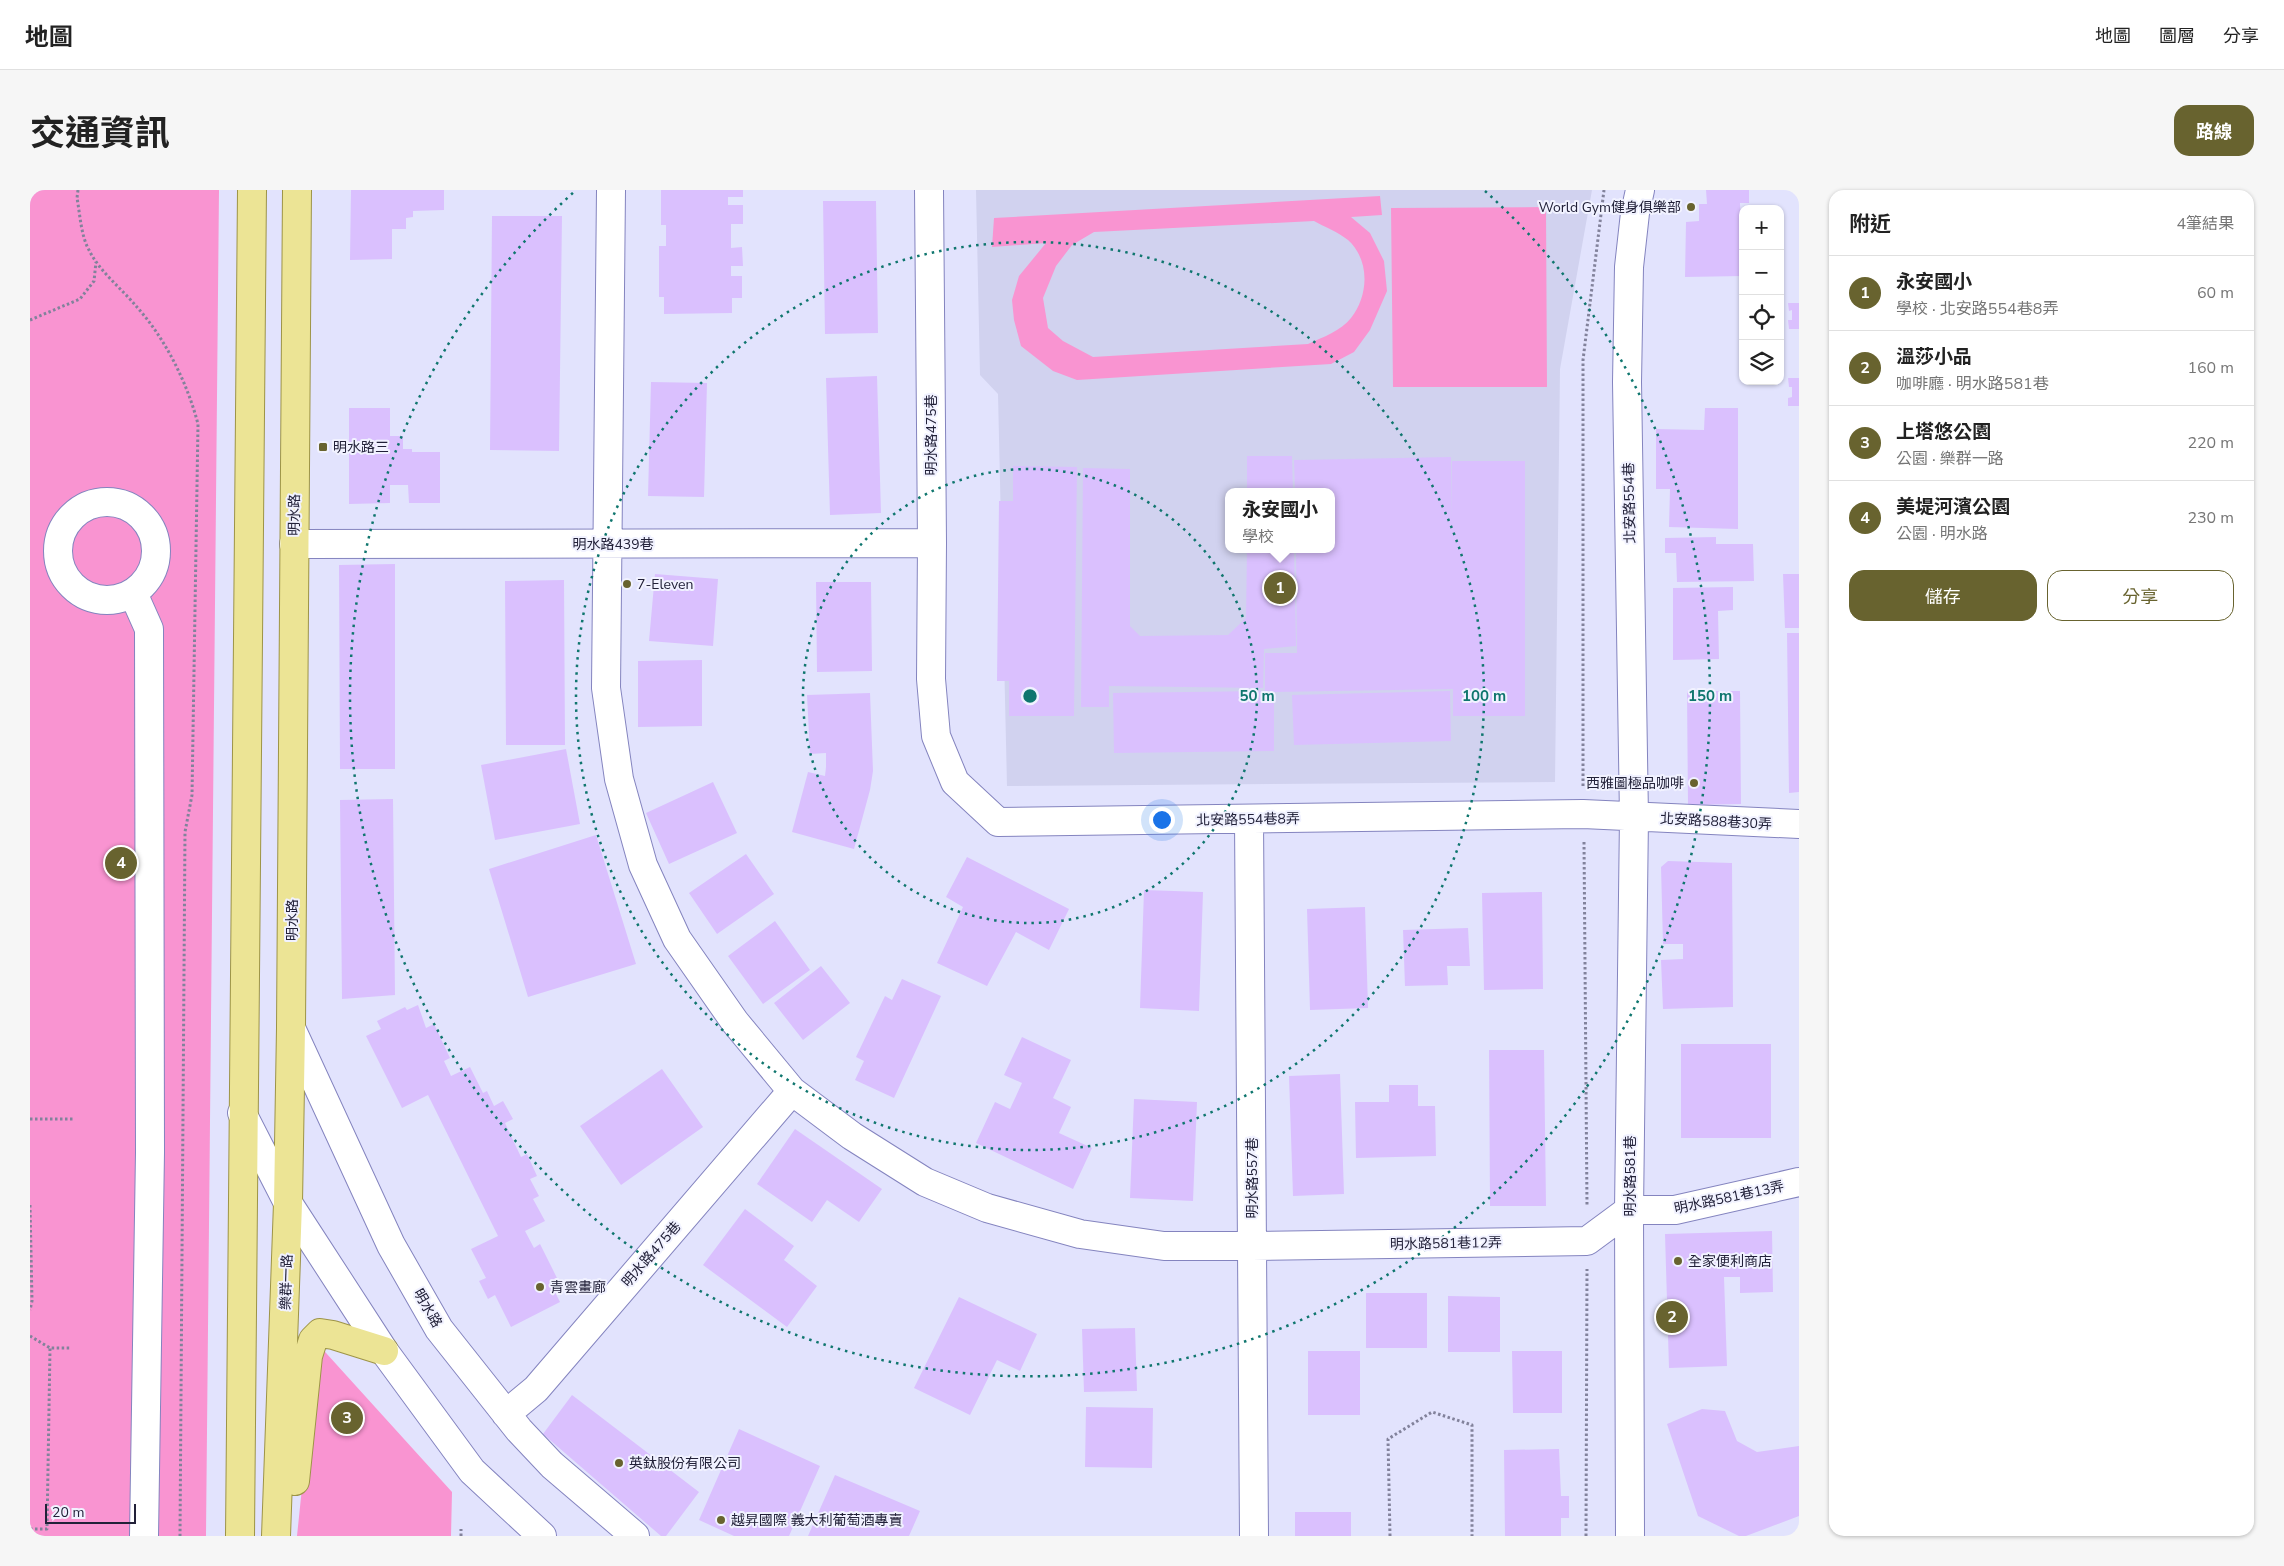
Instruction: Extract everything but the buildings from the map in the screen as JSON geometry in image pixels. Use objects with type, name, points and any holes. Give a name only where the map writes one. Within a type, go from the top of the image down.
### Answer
[{"type":"main road","points":[[240,1536],[242,1113],[252,190]]},
{"type":"main road","name":"明水路","points":[[291,1028],[298,190]]},
{"type":"main road","name":"樂群一路","points":[[276,1536],[288,1203],[291,1028]]},
{"type":"main road","points":[[284,1536],[292,1508],[308,1356],[312,1340],[320,1333],[333,1335],[384,1351]]},
{"type":"street","name":"明水路581巷12弄","points":[[612,190],[606,688],[619,779],[643,865],[678,939],[735,1022],[792,1090],[852,1136],[926,1182],[987,1208],[1080,1234],[1164,1246],[1587,1241]]},
{"type":"street","name":"明水路475巷","points":[[929,190],[932,543],[931,679]]},
{"type":"street","name":"北安路554巷","points":[[1634,817],[1627,382],[1629,267],[1635,212],[1640,190]]},
{"type":"street","name":"明水路439巷","points":[[294,544],[932,543]]},
{"type":"street","points":[[133,593],[149,629],[150,1152],[144,1536]]},
{"type":"street","name":"北安路554巷8弄","points":[[931,679],[936,736],[955,782],[998,822],[1584,814],[1634,817]]},
{"type":"street","name":"北安路588巷30弄","points":[[1634,817],[1799,824]]},
{"type":"street","name":"明水路581巷","points":[[1630,1536],[1629,1210],[1634,817]]},
{"type":"street","name":"明水路557巷","points":[[1249,819],[1254,1536]]},
{"type":"street","name":"明水路","points":[[291,1028],[391,1245],[439,1329],[519,1430],[552,1465],[635,1536]]},
{"type":"street","name":"明水路475巷","points":[[506,1414],[536,1389],[792,1090]]},
{"type":"street","points":[[242,1113],[288,1203],[384,1351],[472,1470],[542,1536]]},
{"type":"street","name":"明水路581巷13弄","points":[[1629,1210],[1675,1210],[1799,1182]]},
{"type":"street","points":[[1587,1241],[1629,1210]]},
{"type":"path","points":[[1586,1536],[1587,1241],[1583,360],[1604,190]]},
{"type":"path","points":[[30,320],[80,299],[94,281],[96,262]]},
{"type":"path","points":[[30,1119],[76,1119]]},
{"type":"path","points":[[30,1205],[32,1301],[30,1310]]},
{"type":"path","points":[[30,1336],[50,1348],[71,1348]]},
{"type":"path","points":[[30,1529],[47,1529],[50,1348]]},
{"type":"path","points":[[1390,1536],[1388,1438],[1432,1412],[1472,1425],[1472,1536]]},
{"type":"path","points":[[461,1529],[461,1536]]},
{"type":"shaded area","points":[[30,190],[219,190],[206,1536],[30,1536]]},
{"type":"shaded area","points":[[976,190],[1592,190],[1560,369],[1555,782],[1007,786],[998,394],[980,375]]},
{"type":"shaded area","points":[[1380,196],[1382,215],[1351,217],[1370,233],[1384,261],[1387,291],[1370,330],[1354,352],[1331,364],[1077,380],[1053,371],[1021,346],[1014,320],[1012,300],[1019,276],[1046,243],[992,247],[994,218]],"holes":[[[1314,221],[1344,237],[1355,248],[1363,267],[1364,288],[1357,309],[1347,323],[1308,344],[1093,357],[1063,341],[1048,328],[1043,298],[1056,266],[1072,245],[1094,232]]]},
{"type":"shaded area","points":[[1546,207],[1547,387],[1393,387],[1391,208]]},
{"type":"shaded area","points":[[317,1343],[452,1492],[451,1536],[297,1536]]},
{"type":"place","name":"World Gym健身俱樂部","points":[[1691,207]]},
{"type":"place","name":"明水路三","points":[[323,447]]},
{"type":"place","name":"7-Eleven","points":[[627,584]]},
{"type":"place","name":"永安國小","points":[[1280,588]]},
{"type":"place","name":"西雅圖極品咖啡","points":[[1694,783]]},
{"type":"place","name":"美堤河濱公園","points":[[121,863]]},
{"type":"place","name":"全家便利商店","points":[[1678,1261]]},
{"type":"place","name":"青雲畫廊","points":[[540,1287]]},
{"type":"place","name":"溫莎小品","points":[[1672,1317]]},
{"type":"place","name":"上塔悠公園","points":[[347,1418]]},
{"type":"place","name":"英鈦股份有限公司","points":[[619,1463]]},
{"type":"place","name":"越昇國際 義大利葡萄酒專賣","points":[[721,1520]]}]
